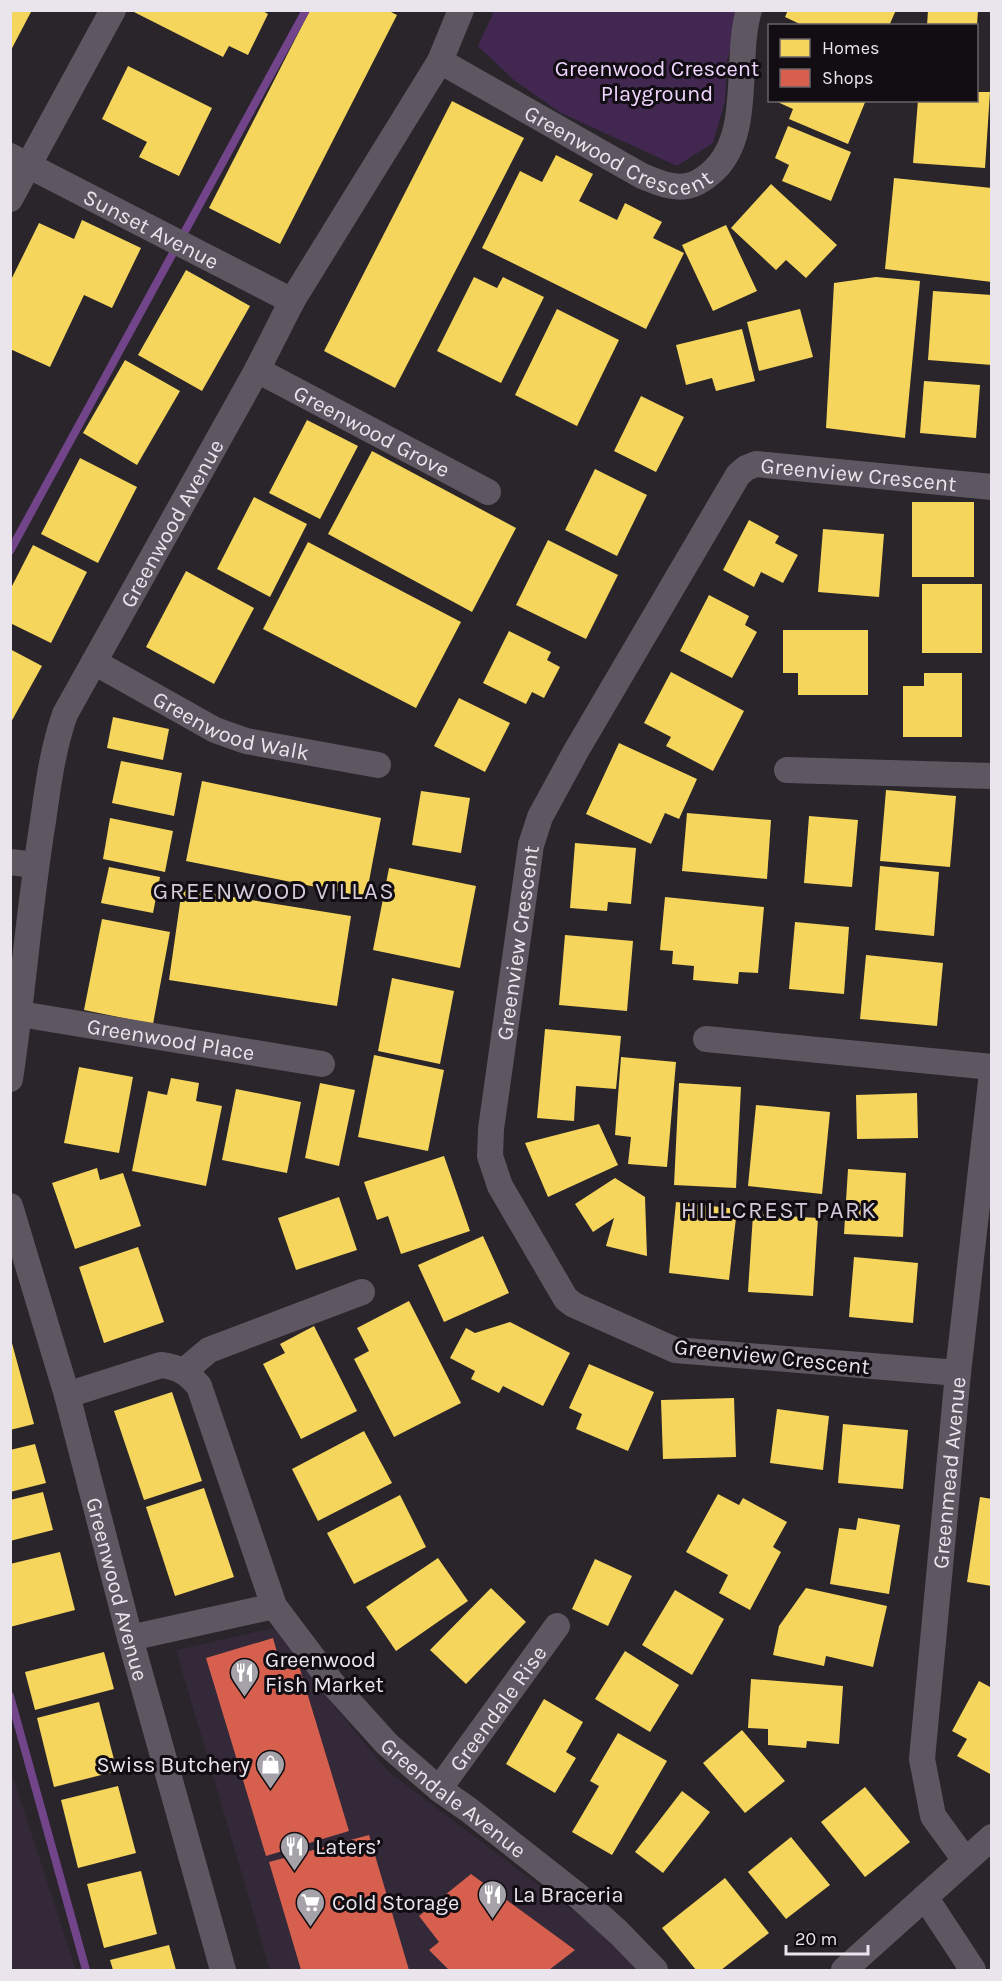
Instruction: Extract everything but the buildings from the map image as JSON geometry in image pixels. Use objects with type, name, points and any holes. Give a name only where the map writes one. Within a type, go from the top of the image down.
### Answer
[{"type":"street","points":[[10,200],[20,160],[113,10]]},
{"type":"street","name":"Greenwood Avenue","points":[[10,1079],[20,1014],[36,865],[58,733],[65,714],[292,302],[440,61],[461,10]]},
{"type":"street","name":"Greenwood Crescent","points":[[440,61],[642,176],[666,185],[687,186],[702,180],[718,167],[734,137],[738,117],[744,27],[749,10]]},
{"type":"street","name":"Sunset Avenue","points":[[20,160],[292,302]]},
{"type":"street","name":"Greenwood Grove","points":[[257,369],[488,492]]},
{"type":"street","name":"Greenview Crescent","points":[[958,1373],[675,1350],[574,1305],[566,1299],[500,1186],[490,1156],[491,1129],[531,845],[540,817],[576,751],[738,475],[746,468],[756,464],[992,487]]},
{"type":"street","name":"Greenwood Walk","points":[[94,662],[215,730],[246,741],[378,765]]},
{"type":"street","points":[[787,770],[992,776]]},
{"type":"street","points":[[10,862],[36,865]]},
{"type":"street","name":"Greenwood Place","points":[[20,1014],[322,1064]]},
{"type":"street","points":[[706,1039],[992,1067]]},
{"type":"street","name":"Greenmead Avenue","points":[[965,1860],[933,1816],[922,1759],[958,1373],[992,1073]]},
{"type":"street","name":"Greenwood Avenue","points":[[10,1206],[67,1395],[130,1638],[223,1971]]},
{"type":"street","points":[[67,1395],[161,1365],[174,1366],[184,1371],[209,1350],[362,1292]]},
{"type":"street","name":"Greendale Avenue","points":[[184,1371],[199,1386],[274,1606],[332,1683],[387,1744],[439,1789],[577,1895],[619,1933],[655,1971]]},
{"type":"street","points":[[130,1638],[274,1606]]},
{"type":"street","name":"Greendale Rise","points":[[439,1789],[557,1626]]},
{"type":"street","points":[[843,1971],[992,1837]]},
{"type":"street","points":[[925,1897],[973,1971]]},
{"type":"shaded area","points":[[278,1627],[304,1659],[334,1706],[388,1771],[617,1944],[640,1970],[270,1970],[176,1650]]},
{"type":"shaded area","points":[[11,1771],[76,1970],[11,1970]]},
{"type":"green space","name":"Greenwood Crescent Playground","points":[[494,11],[740,11],[727,60],[725,101],[713,143],[677,166],[561,113],[515,81],[478,46]]},
{"type":"waterway","points":[[10,551],[306,10]]},
{"type":"waterway","points":[[10,1696],[86,1970]]},
{"type":"place","name":"Greenwood Fish Market","points":[[244,1698]]},
{"type":"place","name":"Swiss Butchery","points":[[271,1790]]},
{"type":"place","name":"Laters’","points":[[294,1872]]},
{"type":"place","name":"La Braceria","points":[[492,1920]]},
{"type":"place","name":"Cold Storage","points":[[311,1928]]},
{"type":"district","name":"GREENWOOD VILLAS","points":[[274,891]]},
{"type":"district","name":"HILLCREST PARK","points":[[779,1210]]}]
